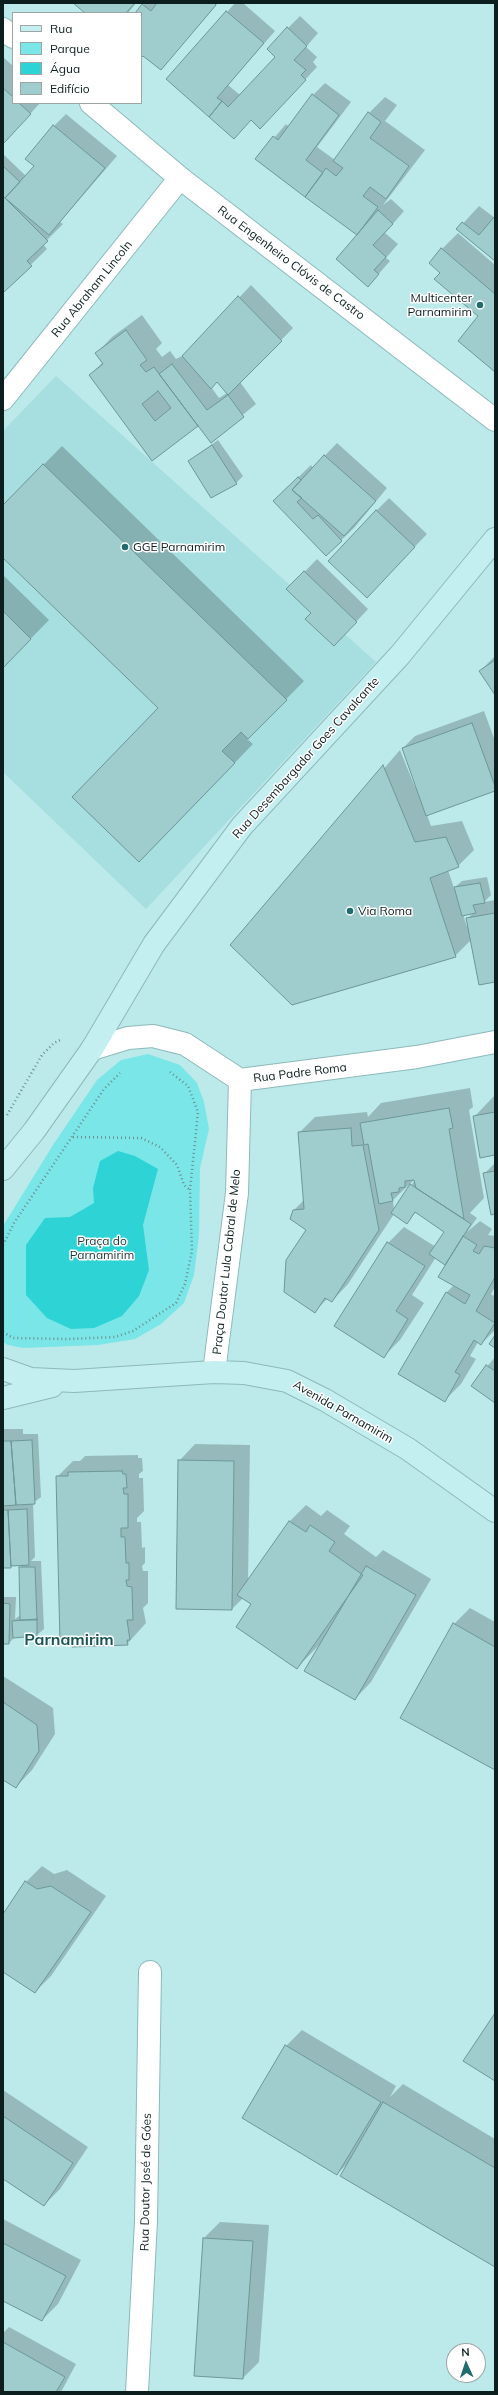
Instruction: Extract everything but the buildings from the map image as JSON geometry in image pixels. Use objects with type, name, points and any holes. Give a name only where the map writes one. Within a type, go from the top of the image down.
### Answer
[{"type":"main road","name":"Rua Desembargador Goes Cavalcante","points":[[3,1169],[34,1131],[92,1049],[154,944],[242,826],[400,655],[495,539]]},
{"type":"main road","points":[[3,1368],[31,1379],[74,1381]]},
{"type":"main road","name":"Avenida Parnamirim","points":[[74,1381],[214,1372],[244,1373],[287,1381],[319,1396],[408,1449],[495,1511]]},
{"type":"main road","points":[[3,1398],[74,1381]]},
{"type":"street","points":[[3,29],[12,36]]},
{"type":"street","name":"Rua Engenheiro Clóvis de Castro","points":[[92,104],[180,178],[495,420]]},
{"type":"street","name":"Rua Abraham Lincoln","points":[[3,399],[180,178]]},
{"type":"street","name":"Rua Padre Roma","points":[[92,1049],[128,1038],[153,1036],[184,1044],[240,1080],[417,1057],[495,1042]]},
{"type":"street","name":"Praça Doutor Lula Cabral de Melo","points":[[214,1372],[237,1192],[240,1080]]},
{"type":"street","name":"Rua Doutor José de Góes","points":[[137,2392],[146,2221],[150,1972]]},
{"type":"path","points":[[3,1245],[14,1223],[104,1089],[122,1072]]},
{"type":"path","points":[[3,1332],[13,1338],[69,1339],[115,1337],[132,1332],[176,1303],[185,1284],[192,1251],[190,1190],[198,1112],[188,1086],[169,1072]]},
{"type":"path","points":[[73,1137],[135,1138],[148,1141],[160,1147],[177,1165],[184,1185],[190,1190]]},
{"type":"shaded area","name":"GGE Parnamirim","points":[[56,376],[376,662],[146,909],[3,772],[3,431]]},
{"type":"green space","name":"Praça do Parnamirim","points":[[148,1054],[180,1065],[197,1083],[204,1102],[209,1129],[200,1168],[199,1235],[194,1275],[184,1303],[161,1324],[135,1339],[98,1345],[23,1348],[8,1345],[3,1342],[3,1226],[53,1145],[97,1080],[121,1060]]},
{"type":"water","points":[[118,1151],[135,1156],[158,1169],[143,1225],[149,1270],[139,1296],[122,1316],[94,1328],[71,1329],[47,1318],[26,1295],[26,1245],[45,1218],[70,1217],[94,1203],[93,1188],[100,1161]]},
{"type":"place","name":"Multicenter Parnamirim","points":[[480,305]]},
{"type":"place","name":"GGE Parnamirim","points":[[125,547]]},
{"type":"place","name":"Via Roma","points":[[350,911]]},
{"type":"district","name":"Parnamirim","points":[[69,1640]]}]
